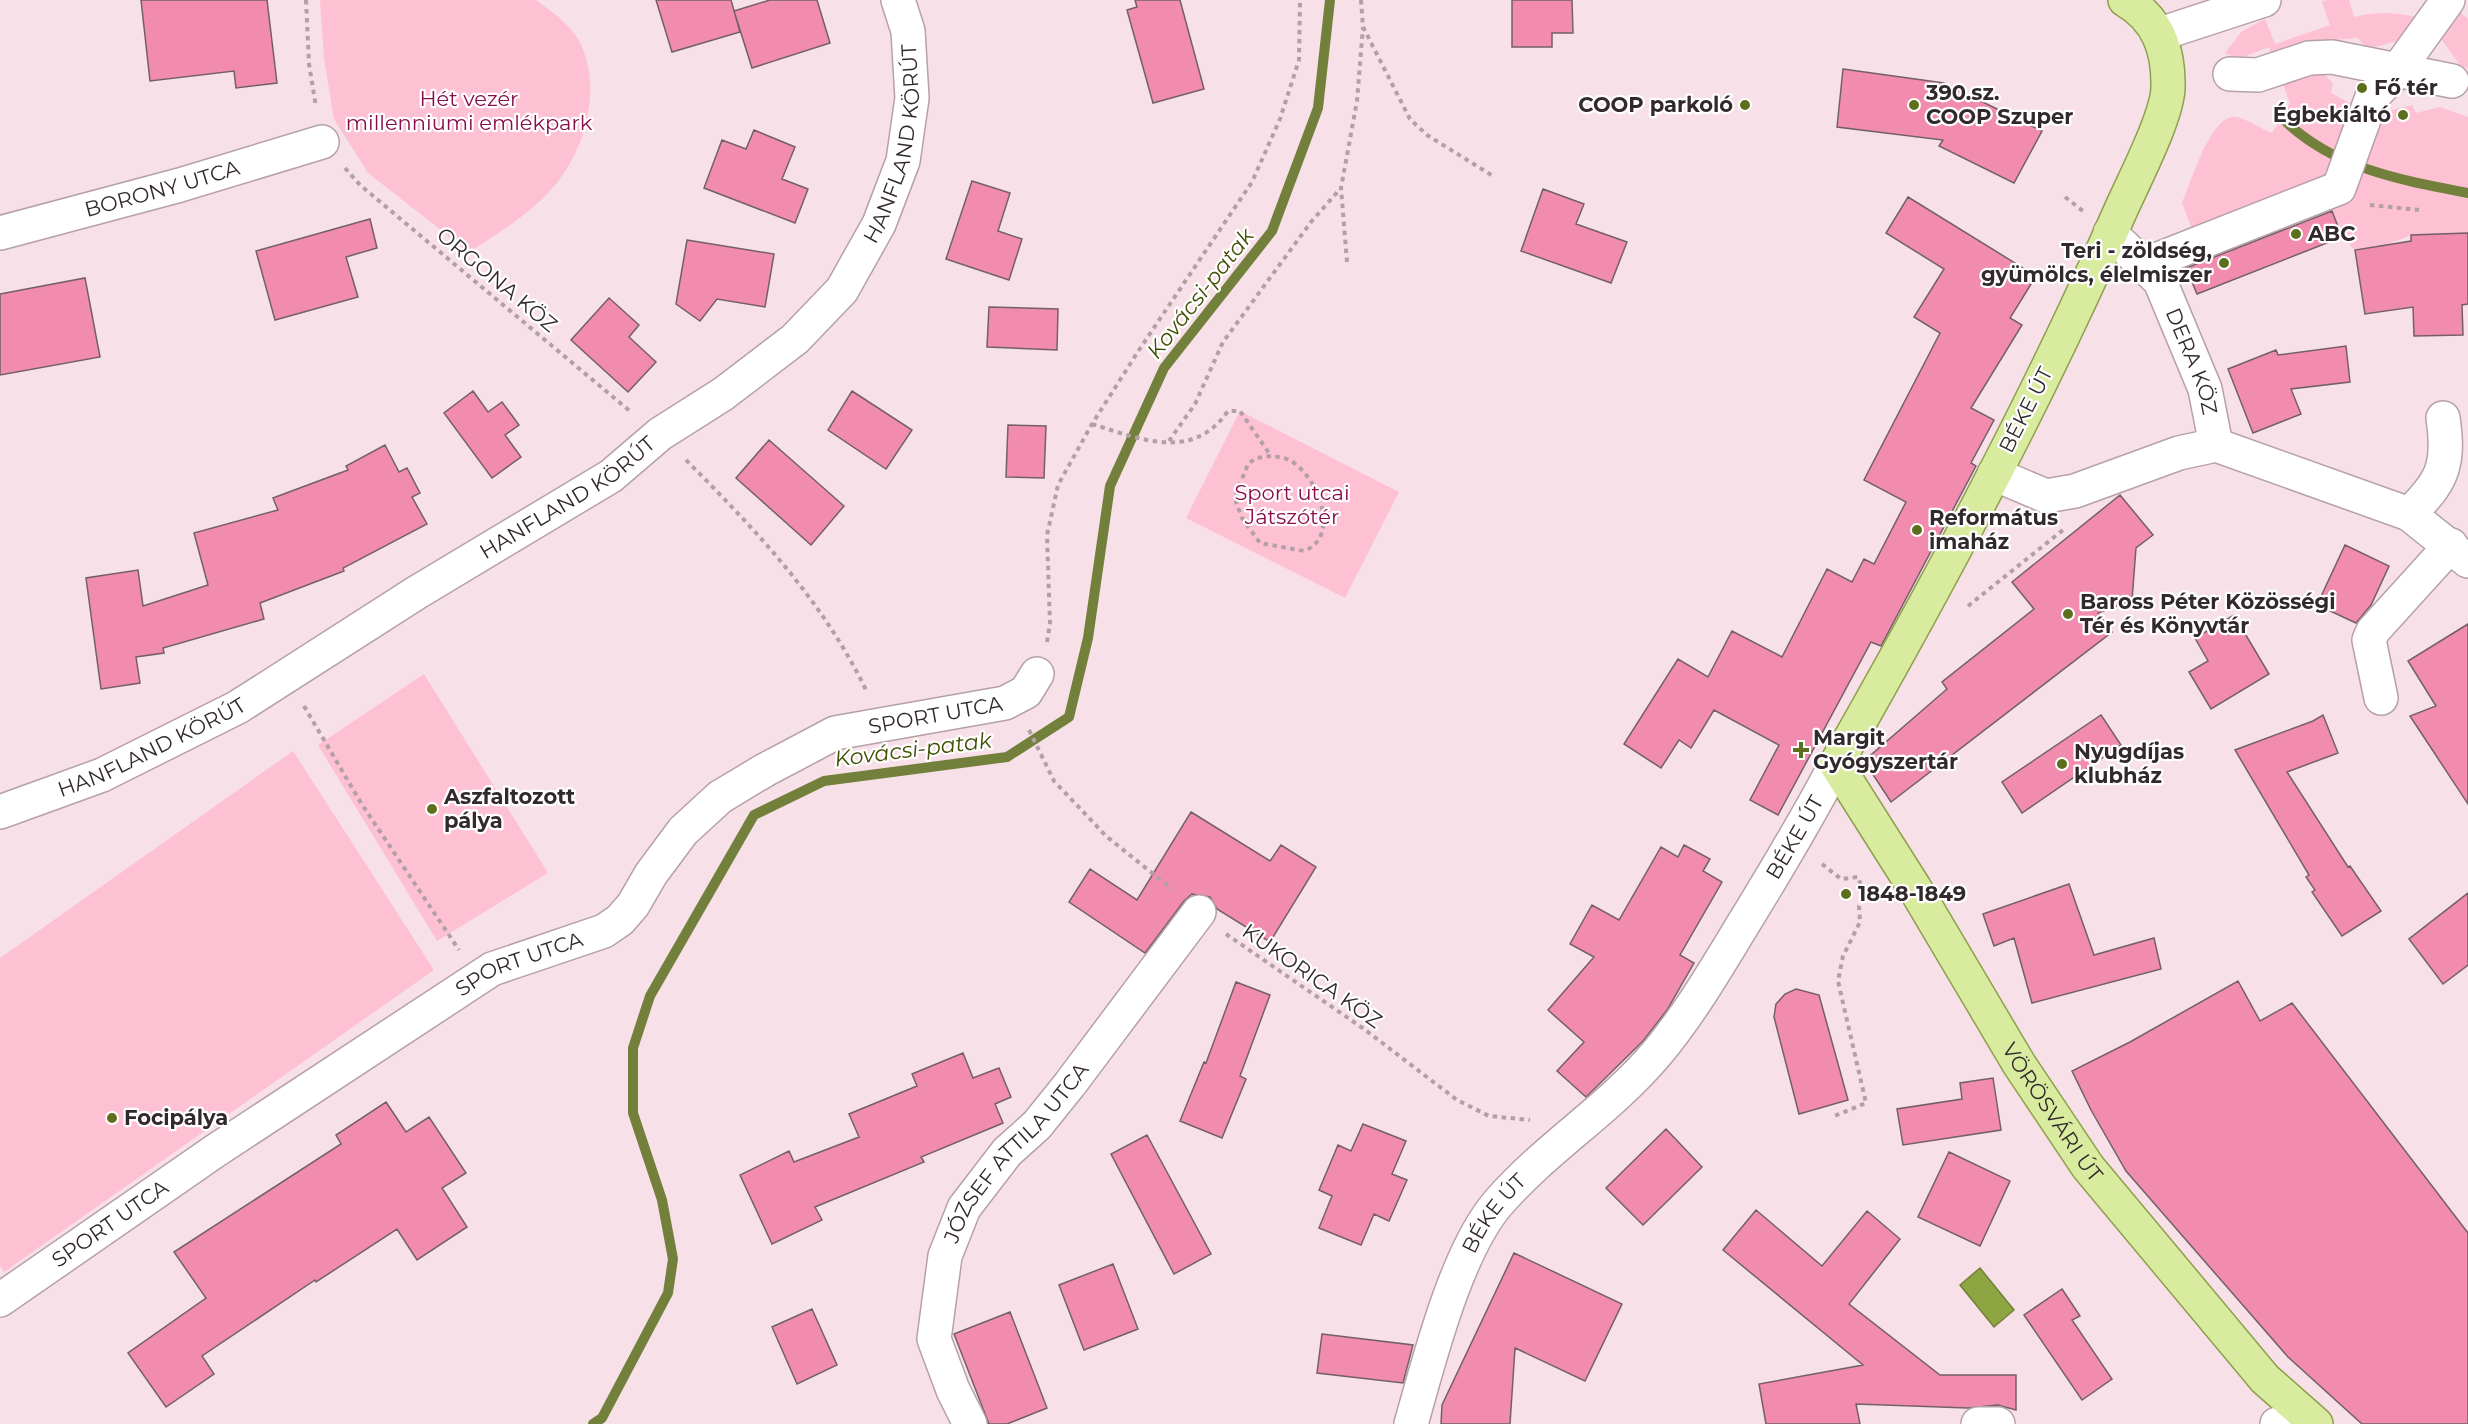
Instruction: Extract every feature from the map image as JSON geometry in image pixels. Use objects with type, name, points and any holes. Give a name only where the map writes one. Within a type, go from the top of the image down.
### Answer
[{"type":"main road","points":[[2125,0],[2142,10],[2160,34]]},
{"type":"main road","name":"BÉKE ÚT","points":[[1836,764],[1994,474],[2049,367],[2152,139],[2168,90],[2167,58],[2160,34]]},
{"type":"main road","name":"VÖRÖSVÁRI ÚT","points":[[1836,764],[1914,886],[2019,1064],[2088,1167],[2300,1422]]},
{"type":"street","name":"HANFLAND KÖRÚT","points":[[0,812],[102,774],[238,707],[416,593],[611,476],[660,434],[723,394],[795,339],[842,290],[879,224],[903,161],[912,98],[908,31],[898,0]]},
{"type":"street","points":[[2160,34],[2264,0]]},
{"type":"street","points":[[2110,233],[2152,273],[2339,188],[2372,97],[2397,71],[2448,0]]},
{"type":"street","points":[[2463,0],[2468,4]]},
{"type":"street","points":[[2230,74],[2258,75],[2318,56],[2348,59],[2452,81]]},
{"type":"street","name":"BORONY UTCA","points":[[0,233],[180,185],[322,142]]},
{"type":"street","name":"DERA KÖZ","points":[[2152,273],[2205,389],[2216,444]]},
{"type":"street","points":[[2409,514],[2431,493],[2442,475],[2446,439],[2444,418]]},
{"type":"street","points":[[1994,474],[2046,496],[2075,490],[2179,453],[2216,444],[2409,514],[2459,553],[2373,631],[2369,640],[2381,698]]},
{"type":"street","name":"SPORT UTCA","points":[[0,1300],[225,1144],[480,976],[492,969],[604,931],[620,920],[633,905],[651,874],[683,831],[720,797],[835,733],[1015,699],[1026,692],[1037,674]]},
{"type":"street","name":"BÉKE ÚT","points":[[1411,1424],[1446,1307],[1470,1249],[1497,1204],[1519,1180],[1611,1102],[1658,1052],[1700,993],[1794,843],[1836,764]]},
{"type":"street","name":"JÓZSEF ATTILA UTCA","points":[[970,1424],[952,1390],[934,1339],[945,1256],[964,1208],[1006,1152],[1037,1125],[1070,1084],[1199,912]]},
{"type":"street","points":[[1978,1424],[1998,1424]]},
{"type":"path","points":[[306,0],[309,64],[322,142]]},
{"type":"path","points":[[1037,674],[1047,648],[1050,623],[1047,535],[1058,485],[1092,424],[1252,182],[1280,120],[1299,60],[1300,0]]},
{"type":"path","points":[[1347,262],[1341,188],[1357,101],[1363,27],[1361,0]]},
{"type":"path","points":[[1363,27],[1410,119],[1427,135],[1493,176]]},
{"type":"path","name":"ORGONA KÖZ","points":[[322,142],[360,185],[595,383],[660,434],[748,522],[791,572],[857,671],[882,723]]},
{"type":"path","points":[[1168,442],[1195,404],[1222,342],[1311,222],[1341,188]]},
{"type":"path","points":[[1092,424],[1149,442],[1168,442],[1202,437],[1214,429],[1228,411],[1240,411],[1271,456],[1290,460],[1297,465],[1321,500],[1325,522],[1323,530],[1313,546],[1304,551],[1256,541],[1242,518],[1236,502],[1248,464],[1256,458],[1271,456]]},
{"type":"path","points":[[1965,607],[2081,516],[2075,490]]},
{"type":"path","points":[[289,675],[361,803],[441,926],[480,976]]},
{"type":"path","name":"KUKORICA KÖZ","points":[[1028,728],[1054,781],[1106,836],[1252,955],[1364,1029],[1457,1100],[1489,1116],[1537,1121],[1588,1122]]},
{"type":"path","points":[[1832,1117],[1866,1103],[1838,981],[1843,956],[1860,922],[1859,906],[1864,895],[1858,877],[1841,879]]},
{"type":"green space","name":"Hét vezér millenniumi emlékpark","points":[[320,0],[536,0],[571,29],[579,41],[590,77],[588,116],[576,152],[567,169],[547,194],[527,213],[469,252],[368,173],[334,119],[324,59]]},
{"type":"green space","points":[[2349,0],[2354,17],[2388,13],[2423,19],[2413,37],[2367,49],[2358,38],[2320,41],[2273,58],[2269,47],[2238,59],[2225,53],[2241,32],[2265,19],[2275,44],[2330,25],[2322,2]]},
{"type":"green space","points":[[2455,8],[2468,19],[2468,69],[2460,65],[2439,36]]},
{"type":"green space","points":[[2315,66],[2333,83],[2331,93],[2359,108],[2340,175],[2195,237],[2182,203],[2211,137],[2228,118],[2237,117],[2272,133],[2290,103],[2281,79]]},
{"type":"green space","points":[[2412,105],[2416,113],[2440,107],[2468,117],[2468,233],[2411,235],[2387,245],[2355,250],[2342,237],[2329,202],[2373,115]]},
{"type":"green space","name":"Sport utcai Játszótér","points":[[1240,411],[1399,492],[1345,598],[1186,518]]},
{"type":"green space","name":"Aszfaltozott pálya","points":[[424,674],[548,873],[437,941],[318,745]]},
{"type":"green space","name":"Focipálya","points":[[293,751],[434,970],[4,1272],[0,1266],[0,958]]},
{"type":"shaded area","points":[[1980,1268],[2014,1310],[1994,1327],[1960,1285]]},
{"type":"building","points":[[141,0],[267,0],[277,83],[236,88],[234,71],[150,81]]},
{"type":"building","points":[[656,0],[731,0],[740,32],[672,52]]},
{"type":"building","points":[[770,0],[817,0],[830,43],[752,68],[734,11]]},
{"type":"building","points":[[1135,0],[1180,0],[1204,89],[1153,103],[1127,10],[1137,7]]},
{"type":"building","points":[[1512,0],[1572,0],[1573,33],[1552,33],[1552,47],[1512,47]]},
{"type":"building","name":"390.sz. COOP Szuper","points":[[1843,69],[1944,83],[2042,131],[2014,183],[1939,146],[1943,140],[1837,127]]},
{"type":"building","points":[[754,130],[795,147],[782,179],[808,189],[795,223],[704,188],[722,140],[746,149]]},
{"type":"building","points":[[972,181],[1010,193],[998,231],[1022,239],[1009,280],[946,259]]},
{"type":"building","points":[[1543,189],[1584,204],[1576,224],[1627,242],[1611,283],[1521,251]]},
{"type":"building","points":[[1908,197],[2036,276],[2010,318],[2022,325],[1971,408],[1994,420],[1971,463],[1976,466],[1881,646],[1871,642],[1778,815],[1750,800],[1779,745],[1714,710],[1691,748],[1679,740],[1661,768],[1624,744],[1678,659],[1708,677],[1732,631],[1782,657],[1827,569],[1852,582],[1864,559],[1874,564],[1906,502],[1864,480],[1940,333],[1914,317],[1944,269],[1886,233]]},
{"type":"building","points":[[2332,211],[2342,237],[2197,294],[2186,268]]},
{"type":"building","points":[[370,219],[377,248],[346,257],[358,297],[275,320],[256,251]]},
{"type":"building","points":[[2468,233],[2468,304],[2462,305],[2463,335],[2414,336],[2413,307],[2365,314],[2355,250],[2411,241],[2411,235]]},
{"type":"building","points":[[687,240],[774,254],[765,307],[717,299],[700,321],[676,304]]},
{"type":"building","points":[[85,278],[100,357],[0,375],[0,294]]},
{"type":"building","points":[[609,298],[639,325],[629,337],[656,362],[628,392],[571,340]]},
{"type":"building","points":[[989,307],[1058,309],[1057,350],[987,347]]},
{"type":"building","points":[[2346,346],[2350,382],[2291,389],[2301,414],[2253,433],[2228,369],[2276,350],[2278,355]]},
{"type":"building","points":[[473,391],[488,412],[502,402],[519,425],[505,435],[521,457],[492,478],[444,413]]},
{"type":"building","points":[[852,391],[912,430],[886,469],[828,430]]},
{"type":"building","points":[[1008,425],[1046,426],[1044,478],[1006,477]]},
{"type":"building","points":[[769,440],[844,506],[811,545],[736,478]]},
{"type":"building","points":[[385,445],[399,472],[407,468],[420,493],[412,497],[427,524],[343,568],[344,571],[260,603],[264,619],[163,648],[164,653],[136,657],[140,683],[101,689],[86,578],[138,570],[143,606],[208,585],[194,533],[278,510],[273,498],[348,470],[346,466]]},
{"type":"building","name":"Baross Péter Közösségi Tér és Könyvtár","points":[[2120,495],[2153,535],[2136,548],[2132,600],[2098,613],[2112,632],[1891,802],[1864,761],[1947,689],[1942,682],[2034,609],[2012,582]]},
{"type":"building","points":[[2345,545],[2389,566],[2371,605],[2356,623],[2317,605]]},
{"type":"building","points":[[2234,615],[2269,674],[2211,709],[2189,672],[2208,661],[2195,638]]},
{"type":"building","points":[[2468,624],[2468,804],[2410,716],[2436,706],[2408,661]]},
{"type":"building","name":"Nyugdíjas klubház","points":[[2101,715],[2121,745],[2022,813],[2002,782]]},
{"type":"building","points":[[2323,715],[2338,753],[2287,772],[2348,867],[2350,866],[2381,911],[2342,936],[2312,892],[2315,890],[2306,877],[2309,875],[2235,750],[2313,721]]},
{"type":"building","points":[[1191,812],[1270,861],[1281,845],[1316,867],[1270,942],[1217,909],[1210,897],[1192,894],[1184,901],[1145,953],[1069,902],[1090,869],[1137,900]]},
{"type":"building","points":[[1684,845],[1710,859],[1703,871],[1722,882],[1680,955],[1694,963],[1667,1010],[1643,1041],[1586,1097],[1557,1071],[1584,1042],[1548,1010],[1594,957],[1570,944],[1592,905],[1619,920],[1661,847],[1678,857]]},
{"type":"building","points":[[2069,884],[2094,955],[2154,938],[2161,969],[2032,1003],[2014,938],[1994,946],[1983,914]]},
{"type":"building","points":[[2468,893],[2468,965],[2443,984],[2409,939]]},
{"type":"building","points":[[2238,981],[2260,1021],[2292,1003],[2468,1233],[2468,1424],[2362,1424],[2288,1357],[2126,1171],[2091,1110],[2072,1071],[2130,1042]]},
{"type":"building","points":[[1236,982],[1270,995],[1240,1076],[1246,1079],[1222,1138],[1180,1121],[1204,1062],[1206,1063]]},
{"type":"building","points":[[1796,989],[1819,995],[1848,1100],[1799,1114],[1774,1017],[1776,1004],[1785,994]]},
{"type":"building","points":[[963,1053],[973,1078],[999,1068],[1011,1097],[995,1104],[1003,1123],[921,1157],[924,1162],[815,1207],[822,1220],[772,1244],[740,1175],[789,1151],[794,1162],[859,1137],[849,1114],[917,1086],[912,1074]]},
{"type":"building","points":[[1993,1078],[2001,1130],[1903,1145],[1897,1109],[1962,1099],[1960,1083]]},
{"type":"building","points":[[386,1102],[406,1132],[429,1117],[466,1173],[442,1188],[467,1227],[417,1260],[397,1229],[316,1282],[315,1280],[202,1356],[214,1374],[166,1407],[128,1353],[206,1298],[174,1252],[341,1144],[336,1135]]},
{"type":"building","points":[[1363,1124],[1406,1141],[1392,1174],[1407,1180],[1389,1221],[1374,1214],[1361,1245],[1319,1228],[1332,1196],[1319,1190],[1338,1145],[1351,1151]]},
{"type":"building","points":[[1666,1129],[1702,1167],[1643,1225],[1606,1188]]},
{"type":"building","points":[[1147,1135],[1211,1254],[1174,1274],[1111,1154]]},
{"type":"building","points":[[1949,1152],[2010,1181],[1980,1246],[1918,1217]]},
{"type":"building","points":[[1756,1210],[1822,1266],[1867,1211],[1900,1239],[1849,1304],[1940,1375],[2016,1375],[2016,1410],[1998,1405],[1968,1408],[1856,1404],[1860,1424],[1766,1424],[1759,1384],[1863,1365],[1723,1250]]},
{"type":"building","points":[[1514,1253],[1622,1304],[1585,1381],[1515,1348],[1510,1424],[1441,1424],[1442,1405]]},
{"type":"building","points":[[1113,1264],[1138,1329],[1084,1350],[1059,1285]]},
{"type":"building","points":[[2062,1289],[2080,1316],[2072,1320],[2112,1379],[2082,1400],[2024,1315]]},
{"type":"building","points":[[812,1309],[837,1365],[797,1384],[772,1327]]},
{"type":"building","points":[[1010,1312],[1047,1408],[1007,1424],[989,1424],[954,1334]]},
{"type":"building","points":[[1322,1334],[1413,1345],[1403,1383],[1317,1373]]},
{"type":"waterway","name":"Kovácsi-patak","points":[[593,1424],[602,1418],[668,1293],[673,1259],[662,1200],[633,1113],[633,1048],[650,996],[754,815],[824,781],[1007,757],[1069,717],[1088,638],[1110,486],[1164,368],[1272,231],[1318,108],[1330,0]]},
{"type":"waterway","points":[[2284,120],[2304,137],[2347,161],[2394,177],[2468,193]]},
{"type":"place","name":"Fő tér","points":[[2362,88]]},
{"type":"place","name":"COOP parkoló","points":[[1745,105]]},
{"type":"place","name":"390.sz. COOP Szuper","points":[[1914,105]]},
{"type":"place","name":"Égbekiáltó","points":[[2403,115]]},
{"type":"place","name":"ABC","points":[[2296,234]]},
{"type":"place","name":"Teri - zöldség, gyümölcs, élelmiszer","points":[[2224,263]]},
{"type":"place","name":"Református imaház","points":[[1917,530]]},
{"type":"place","name":"Baross Péter Közösségi Tér és Könyvtár","points":[[2068,614]]},
{"type":"place","name":"Margit Gyógyszertár","points":[[1801,750]]},
{"type":"place","name":"Nyugdíjas klubház","points":[[2062,764]]},
{"type":"place","name":"Aszfaltozott pálya","points":[[432,809]]},
{"type":"place","name":"1848-1849","points":[[1846,894]]},
{"type":"place","name":"Focipálya","points":[[112,1118]]}]
